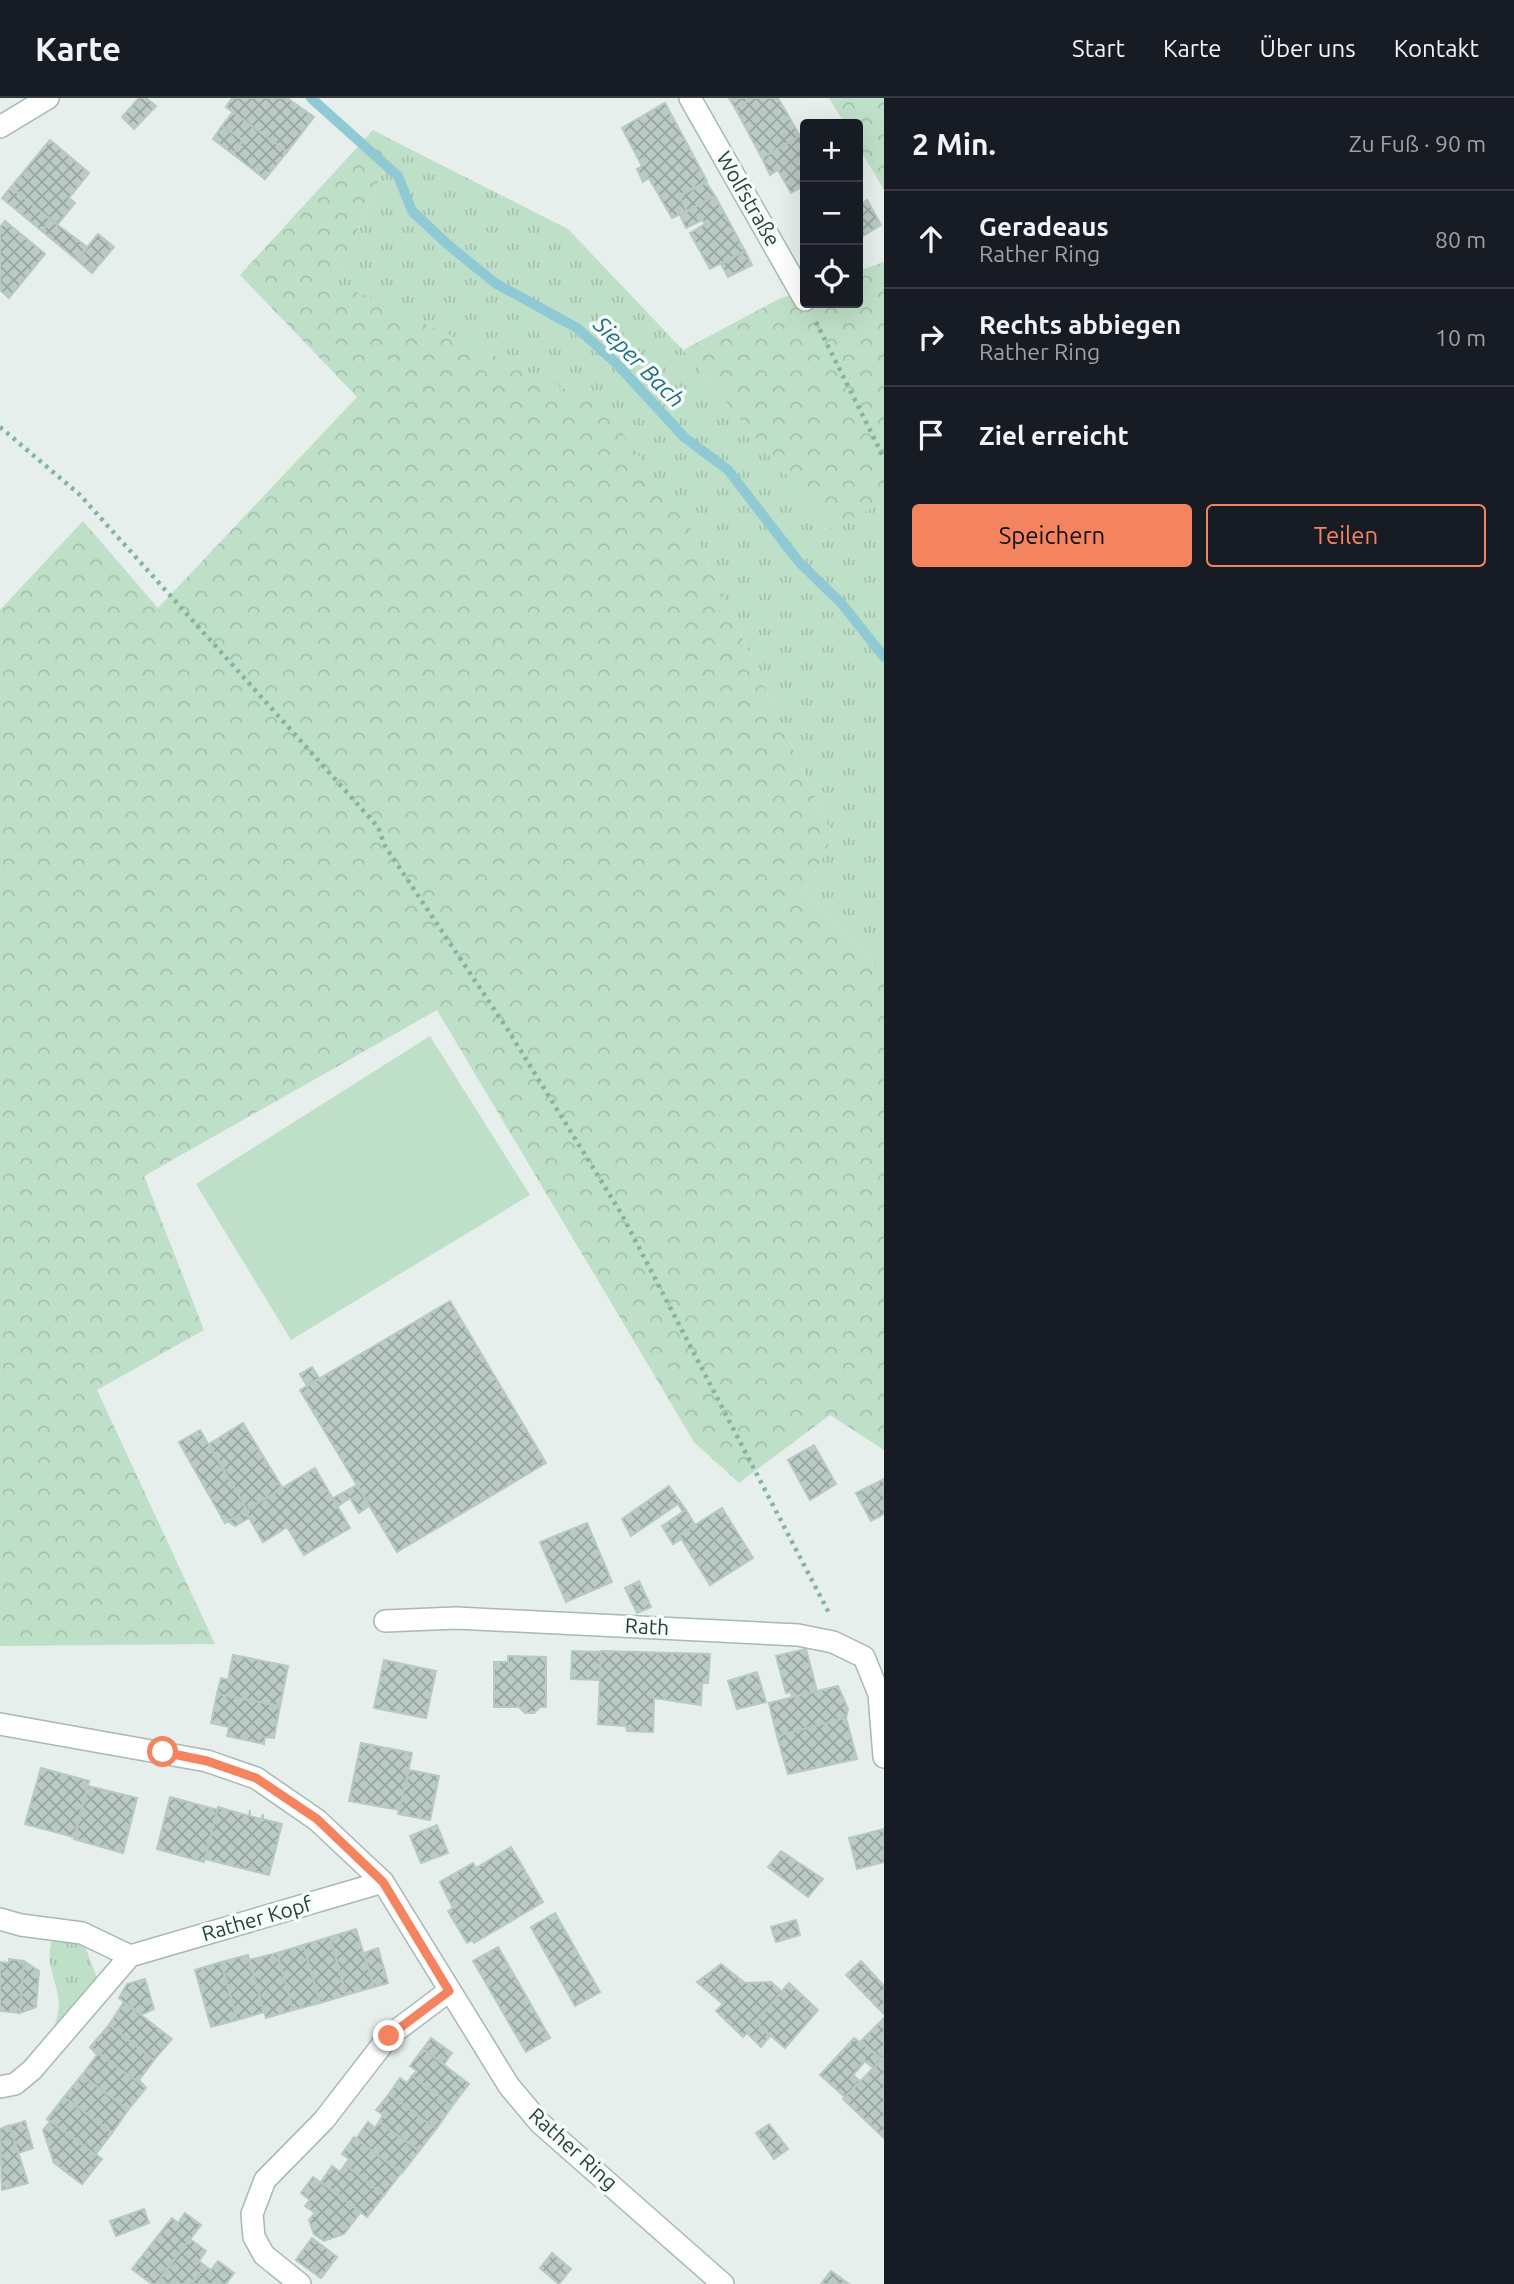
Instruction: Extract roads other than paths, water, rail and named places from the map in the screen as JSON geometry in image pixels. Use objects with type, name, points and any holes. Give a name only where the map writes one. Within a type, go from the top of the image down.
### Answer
[{"type":"street","points":[[0,127],[48,98]]},
{"type":"street","name":"Wolfstraße","points":[[690,98],[800,291]]},
{"type":"street","name":"Rath","points":[[385,1620],[456,1618],[798,1635],[833,1642],[864,1657],[882,1697],[884,1757]]},
{"type":"street","name":"Rather Ring","points":[[0,1724],[207,1761],[256,1778],[317,1819],[383,1882],[509,2086],[540,2123],[723,2284]]},
{"type":"street","name":"Rather Kopf","points":[[130,1956],[383,1882]]},
{"type":"street","points":[[0,1919],[21,1925],[82,1933],[130,1956],[32,2070],[15,2084],[0,2087]]},
{"type":"street","points":[[300,2284],[264,2255],[254,2237],[252,2214],[265,2180],[324,2120],[389,2036],[449,1991]]},
{"type":"waterway","name":"Sieper Bach","points":[[311,98],[398,176],[412,211],[446,243],[495,283],[577,328],[616,363],[684,437],[728,470],[799,562],[842,604],[884,657]]}]
